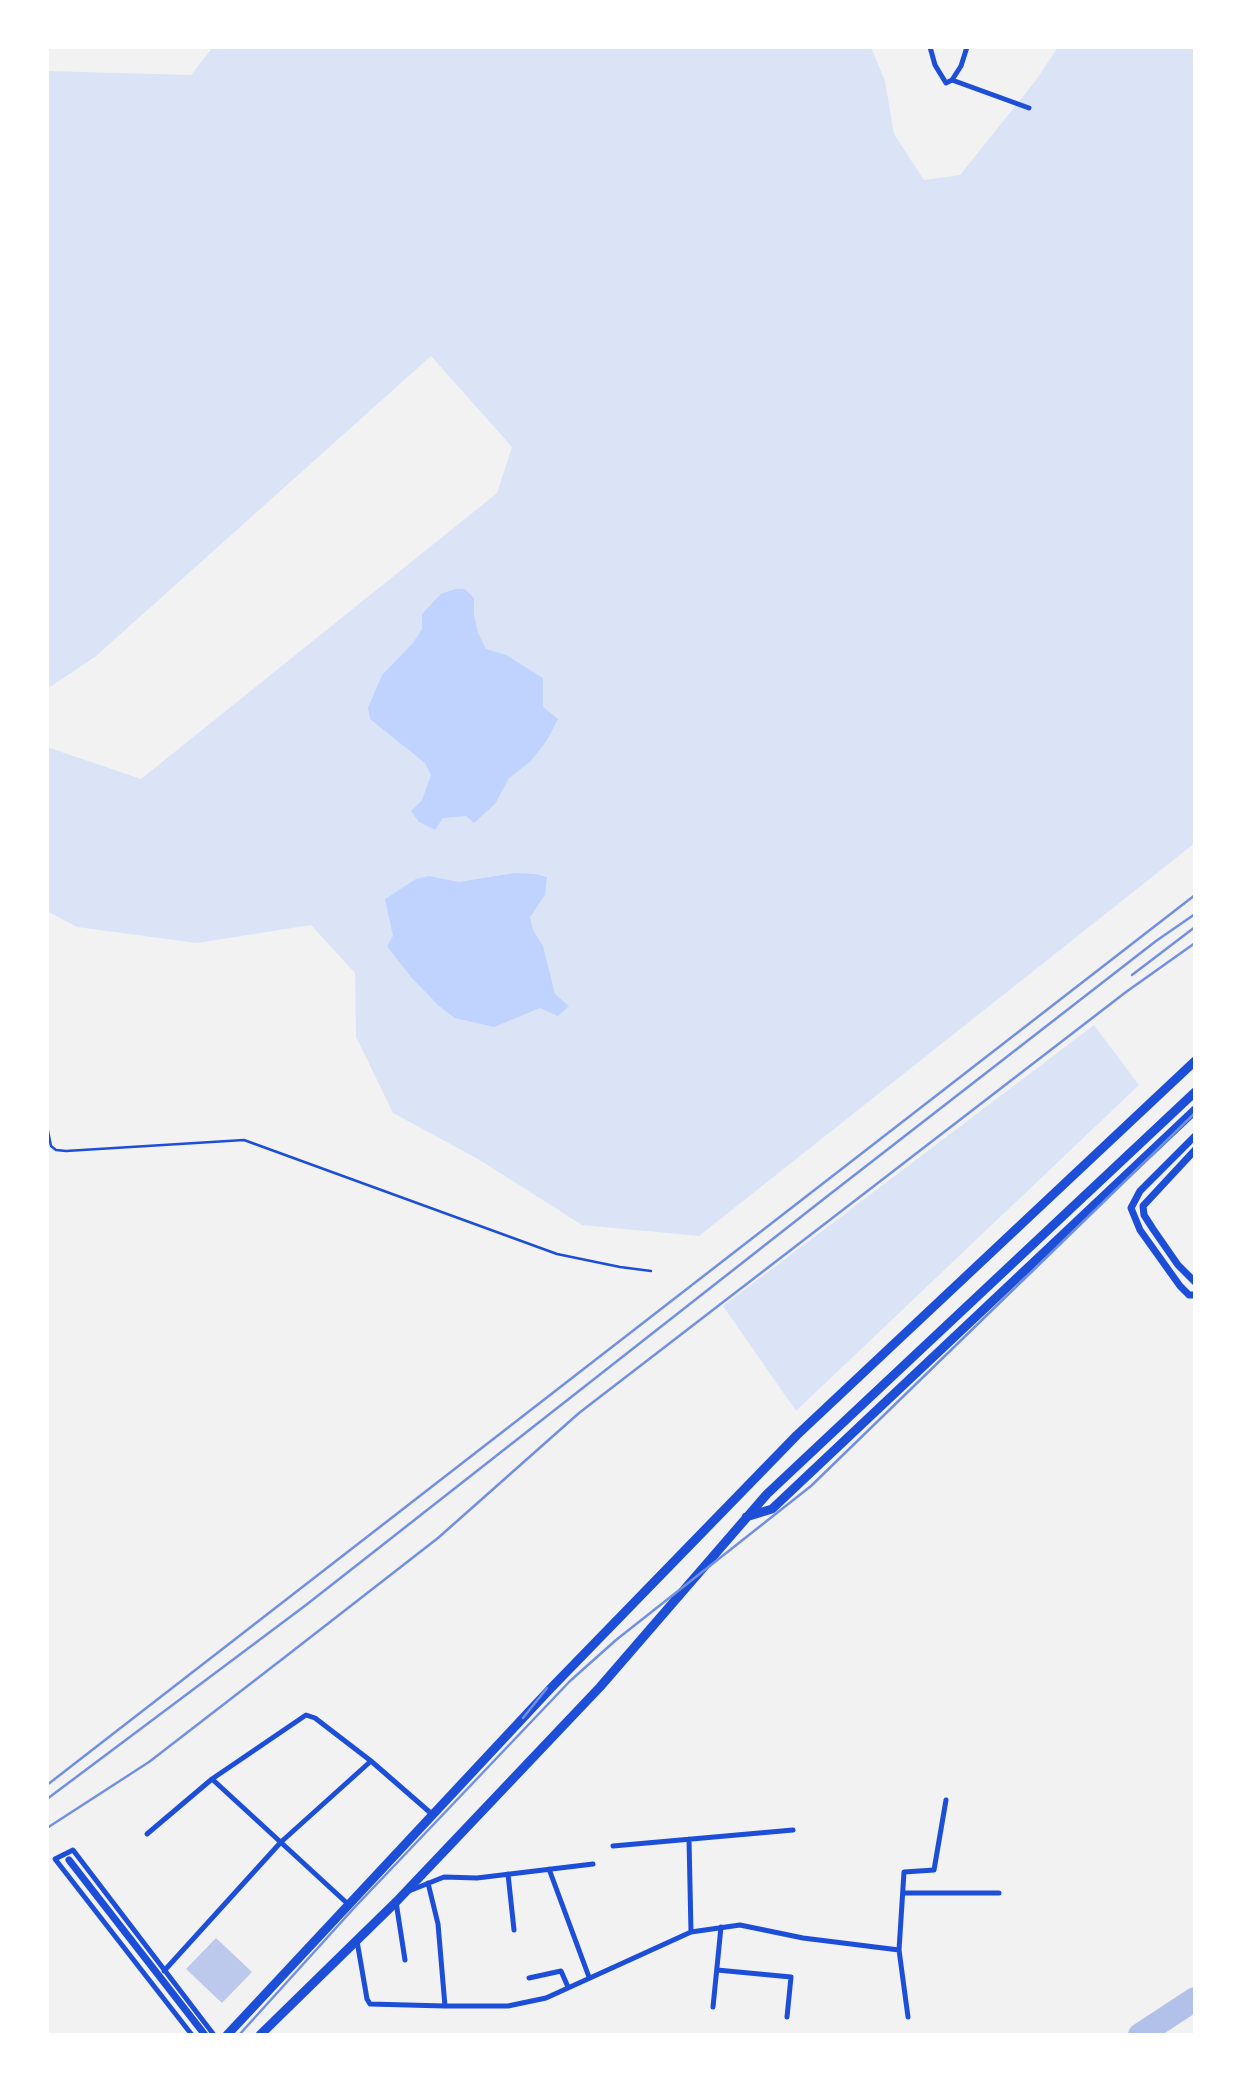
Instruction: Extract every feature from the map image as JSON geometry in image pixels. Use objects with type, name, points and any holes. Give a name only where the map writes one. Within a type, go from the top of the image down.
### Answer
[{"type":"main road","points":[[227,2035],[551,1688],[797,1435],[1195,1061]]},
{"type":"main road","points":[[260,2035],[396,1902],[600,1687],[767,1494],[1195,1092]]},
{"type":"main road","points":[[744,1518],[772,1509],[1195,1110]]},
{"type":"street","points":[[930,47],[935,65],[946,83],[952,80],[961,66],[967,47]]},
{"type":"street","points":[[952,80],[1029,108]]},
{"type":"street","points":[[1195,1136],[1140,1191],[1131,1208],[1135,1221],[1180,1286],[1189,1294],[1195,1295]]},
{"type":"street","points":[[1195,1150],[1143,1206],[1144,1215],[1153,1229],[1178,1265],[1195,1282]]},
{"type":"street","points":[[147,1834],[212,1779],[306,1715],[315,1717],[371,1761],[433,1815]]},
{"type":"street","points":[[164,1971],[281,1842],[371,1761]]},
{"type":"street","points":[[212,1779],[349,1905]]},
{"type":"street","points":[[908,2017],[899,1950],[904,1872],[934,1870],[946,1800]]},
{"type":"street","points":[[613,1846],[793,1830]]},
{"type":"street","points":[[689,1839],[691,1932]]},
{"type":"street","points":[[192,2035],[55,1860],[73,1850],[214,2035]]},
{"type":"street","points":[[69,1860],[205,2035]]},
{"type":"street","points":[[406,1891],[444,1877],[477,1878],[593,1864]]},
{"type":"street","points":[[549,1869],[589,1977]]},
{"type":"street","points":[[508,1874],[514,1930]]},
{"type":"street","points":[[428,1883],[438,1924],[445,2007]]},
{"type":"street","points":[[903,1893],[999,1894]]},
{"type":"street","points":[[396,1902],[405,1960]]},
{"type":"street","points":[[357,1941],[369,2003],[445,2007],[508,2006],[546,1997],[691,1932],[721,1927],[740,1925],[803,1938],[899,1950]]},
{"type":"street","points":[[713,2007],[721,1927]]},
{"type":"street","points":[[717,1970],[791,1978],[786,2017]]},
{"type":"street","points":[[528,1978],[561,1971],[568,1987]]},
{"type":"lane","points":[[47,1126],[51,1146],[66,1152],[244,1140],[557,1254],[620,1268],[651,1271]]},
{"type":"shaded area","points":[[213,47],[871,47],[885,81],[894,134],[924,180],[960,175],[1036,80],[1058,47],[1195,47],[1195,843],[699,1236],[582,1225],[478,1159],[393,1113],[356,1037],[355,973],[311,925],[197,943],[77,927],[47,911],[47,747],[141,779],[497,493],[512,447],[431,356],[95,657],[47,689],[47,71],[191,75]]},
{"type":"shaded area","points":[[1094,1025],[1139,1085],[796,1411],[723,1306]]},
{"type":"water","points":[[465,589],[474,598],[478,633],[486,649],[506,655],[543,678],[543,707],[558,719],[547,740],[531,761],[509,778],[495,804],[474,823],[466,816],[443,818],[435,830],[419,822],[411,811],[422,800],[431,775],[425,763],[370,719],[368,708],[382,675],[413,643],[422,629],[422,614],[441,594]]},
{"type":"water","points":[[515,873],[547,877],[545,895],[530,917],[533,930],[543,946],[555,994],[569,1006],[558,1016],[540,1008],[494,1027],[455,1018],[439,1006],[411,977],[387,946],[393,936],[385,899],[416,879],[429,876],[459,882]]},
{"type":"building","points":[[216,1938],[252,1972],[222,2003],[186,1969]]},
{"type":"taxiway","points":[[1140,2035],[1195,1999]]},
{"type":"railway","points":[[47,1785],[1195,895]]},
{"type":"railway","points":[[47,1799],[306,1605],[825,1198],[1156,941],[1195,914]]},
{"type":"railway","points":[[1132,975],[1195,927]]},
{"type":"railway","points":[[47,1828],[149,1762],[438,1538],[579,1413],[1126,992],[1195,943]]},
{"type":"railway","points":[[239,2035],[354,1908],[570,1681],[616,1640],[811,1486],[1195,1113]]},
{"type":"railway","points":[[523,1718],[547,1688]]}]
